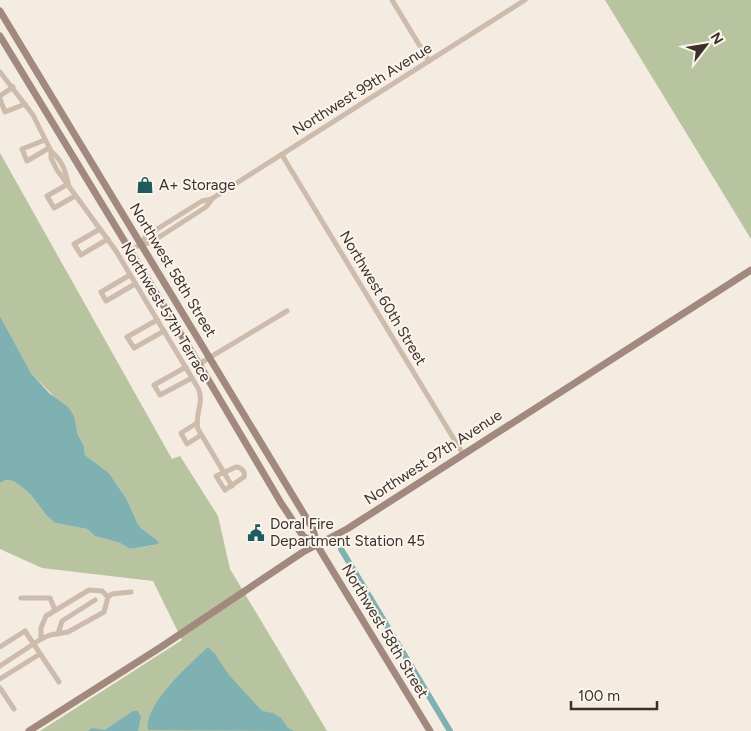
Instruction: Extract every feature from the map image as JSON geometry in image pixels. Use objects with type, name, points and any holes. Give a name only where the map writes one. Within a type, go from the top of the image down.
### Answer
[{"type":"street","points":[[392,0],[429,61]]},
{"type":"street","name":"Northwest 99th Avenue","points":[[130,251],[141,244],[146,236],[202,201],[213,198],[525,0]]},
{"type":"street","name":"Northwest 58th Street","points":[[0,10],[313,529],[317,545],[430,731]]},
{"type":"street","name":"Northwest 58th Street","points":[[0,36],[290,517],[303,536],[317,545]]},
{"type":"street","name":"Northwest 57th Terrace","points":[[0,72],[37,121],[50,150],[63,164],[68,184],[75,196],[108,239],[186,367],[201,397],[197,423],[201,435],[232,486]]},
{"type":"street","points":[[13,87],[0,97],[5,112],[26,104]]},
{"type":"street","points":[[45,140],[22,149],[27,161],[50,150]]},
{"type":"street","name":"Northwest 60th Street","points":[[282,155],[463,454]]},
{"type":"street","points":[[68,184],[47,196],[54,208],[75,196]]},
{"type":"street","points":[[100,229],[74,244],[81,255],[108,239]]},
{"type":"street","name":"Northwest 97th Avenue","points":[[30,731],[167,643],[303,552],[347,529],[751,270]]},
{"type":"street","points":[[130,275],[100,292],[106,301],[136,284]]},
{"type":"street","points":[[199,364],[286,311]]},
{"type":"street","points":[[157,320],[127,336],[134,348],[164,331]]},
{"type":"street","points":[[186,367],[154,385],[160,395],[192,378]]},
{"type":"street","points":[[197,423],[180,433],[187,444],[201,435]]},
{"type":"street","points":[[238,467],[243,470],[245,475],[243,479],[232,486],[225,490],[216,476],[238,467]]},
{"type":"street","points":[[41,639],[41,628],[46,616],[55,610],[89,590],[102,591],[108,597]]},
{"type":"street","points":[[0,666],[41,639],[50,635],[68,632],[104,612],[108,597],[112,594],[131,592]]},
{"type":"street","points":[[21,598],[50,598],[55,610]]},
{"type":"street","points":[[58,634],[62,621],[95,600]]},
{"type":"street","points":[[0,647],[25,631],[59,682]]},
{"type":"street","points":[[0,679],[40,654]]},
{"type":"street","points":[[0,688],[14,709]]},
{"type":"green space","points":[[605,0],[751,0],[751,239]]},
{"type":"green space","points":[[0,153],[172,459],[180,456],[218,516],[230,569],[327,731],[40,731],[182,640],[153,581],[42,568],[0,549],[0,483],[6,480],[13,481],[22,487],[55,523],[87,529],[95,536],[120,543],[130,549],[159,544],[157,540],[138,524],[126,498],[109,473],[85,455],[84,446],[78,435],[74,417],[31,373],[0,316]]},
{"type":"water","points":[[0,316],[31,373],[49,393],[68,407],[74,416],[85,455],[109,473],[126,498],[138,524],[157,540],[159,544],[130,549],[120,543],[95,536],[87,529],[55,523],[22,487],[13,481],[6,480],[0,483]]},
{"type":"water","points":[[208,647],[229,675],[262,711],[273,713],[281,718],[288,728],[294,731],[148,730],[148,720],[160,697],[180,674]]},
{"type":"water","points":[[133,711],[138,711],[141,717],[138,731],[88,731],[92,728],[105,730]]},
{"type":"waterway","points":[[341,549],[450,731]]},
{"type":"place","name":"A+ Storage","points":[[145,185]]},
{"type":"place","name":"Doral Fire Department Station 45","points":[[256,533]]}]
